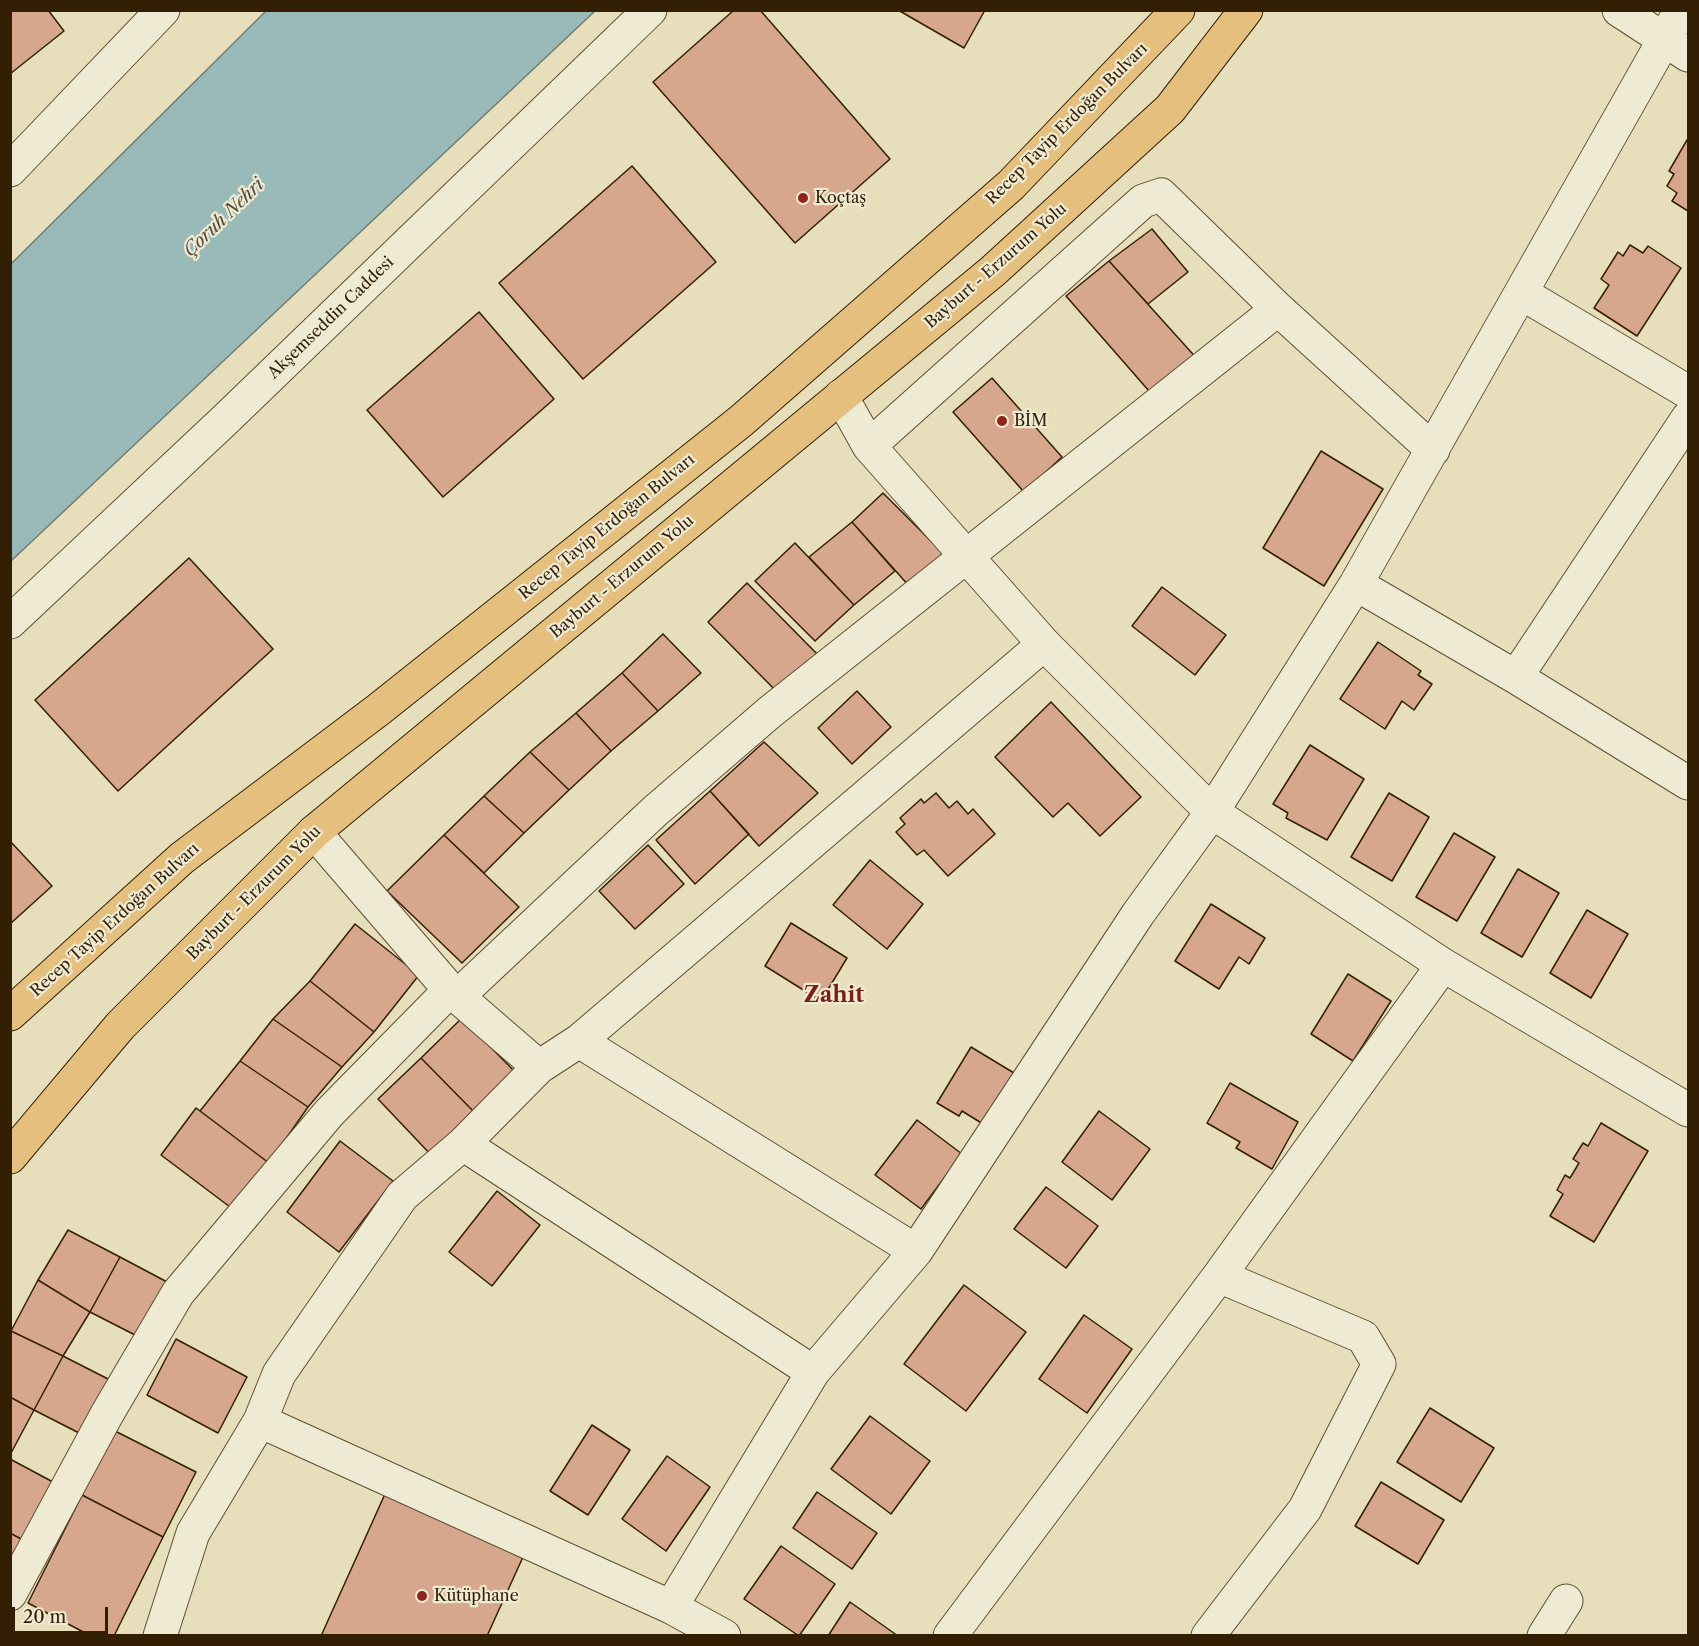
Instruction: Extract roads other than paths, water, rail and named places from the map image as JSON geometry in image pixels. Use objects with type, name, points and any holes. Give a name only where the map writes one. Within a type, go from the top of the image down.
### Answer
[{"type":"highway","name":"Recep Tayip Erdoğan Bulvarı","points":[[10,1014],[182,858],[378,710],[741,421],[1011,185],[1178,10]]},
{"type":"highway","name":"Bayburt - Erzurum Yolu","points":[[10,1157],[120,1026],[314,832],[993,271],[1170,110],[1246,10]]},
{"type":"street","points":[[10,170],[163,10]]},
{"type":"street","name":"Akşemseddin Caddesi","points":[[10,622],[219,426],[650,10]]},
{"type":"street","points":[[1619,10],[1676,48]]},
{"type":"street","points":[[671,1607],[813,1372],[916,1251],[1138,915],[1212,812],[1356,584],[1523,294],[1676,48],[1681,10]]},
{"type":"street","points":[[869,446],[1143,201],[1161,195],[1278,309],[1433,450]]},
{"type":"street","points":[[1523,294],[1689,392]]},
{"type":"street","points":[[10,1594],[107,1414],[178,1293],[328,1113],[454,992],[671,797],[770,712],[1278,309]]},
{"type":"street","points":[[841,396],[869,446],[967,558],[1044,644],[1212,812],[1443,966],[1689,1110]]},
{"type":"street","points":[[1516,677],[1689,418]]},
{"type":"street","points":[[1356,584],[1516,677],[1689,783]]},
{"type":"street","points":[[160,1635],[193,1533],[260,1421],[279,1374],[402,1196],[464,1144],[539,1067],[579,1041],[1044,644]]},
{"type":"street","points":[[314,832],[454,992],[539,1067]]},
{"type":"street","points":[[950,1635],[1219,1276],[1443,966]]},
{"type":"street","points":[[579,1041],[916,1251]]},
{"type":"street","points":[[464,1144],[813,1372]]},
{"type":"street","points":[[1208,1635],[1223,1619],[1305,1509],[1378,1364],[1363,1337],[1219,1276]]},
{"type":"street","points":[[260,1421],[671,1607],[724,1635]]},
{"type":"street","points":[[1544,1635],[1566,1601]]},
{"type":"water","name":"Çoruh Nehri","points":[[266,11],[595,11],[11,561],[11,264]]},
{"type":"place","name":"Koçtaş","points":[[803,198]]},
{"type":"place","name":"BİM","points":[[1002,421]]},
{"type":"place","name":"Kütüphane","points":[[422,1596]]},
{"type":"district","name":"Zahit","points":[[834,996]]}]
